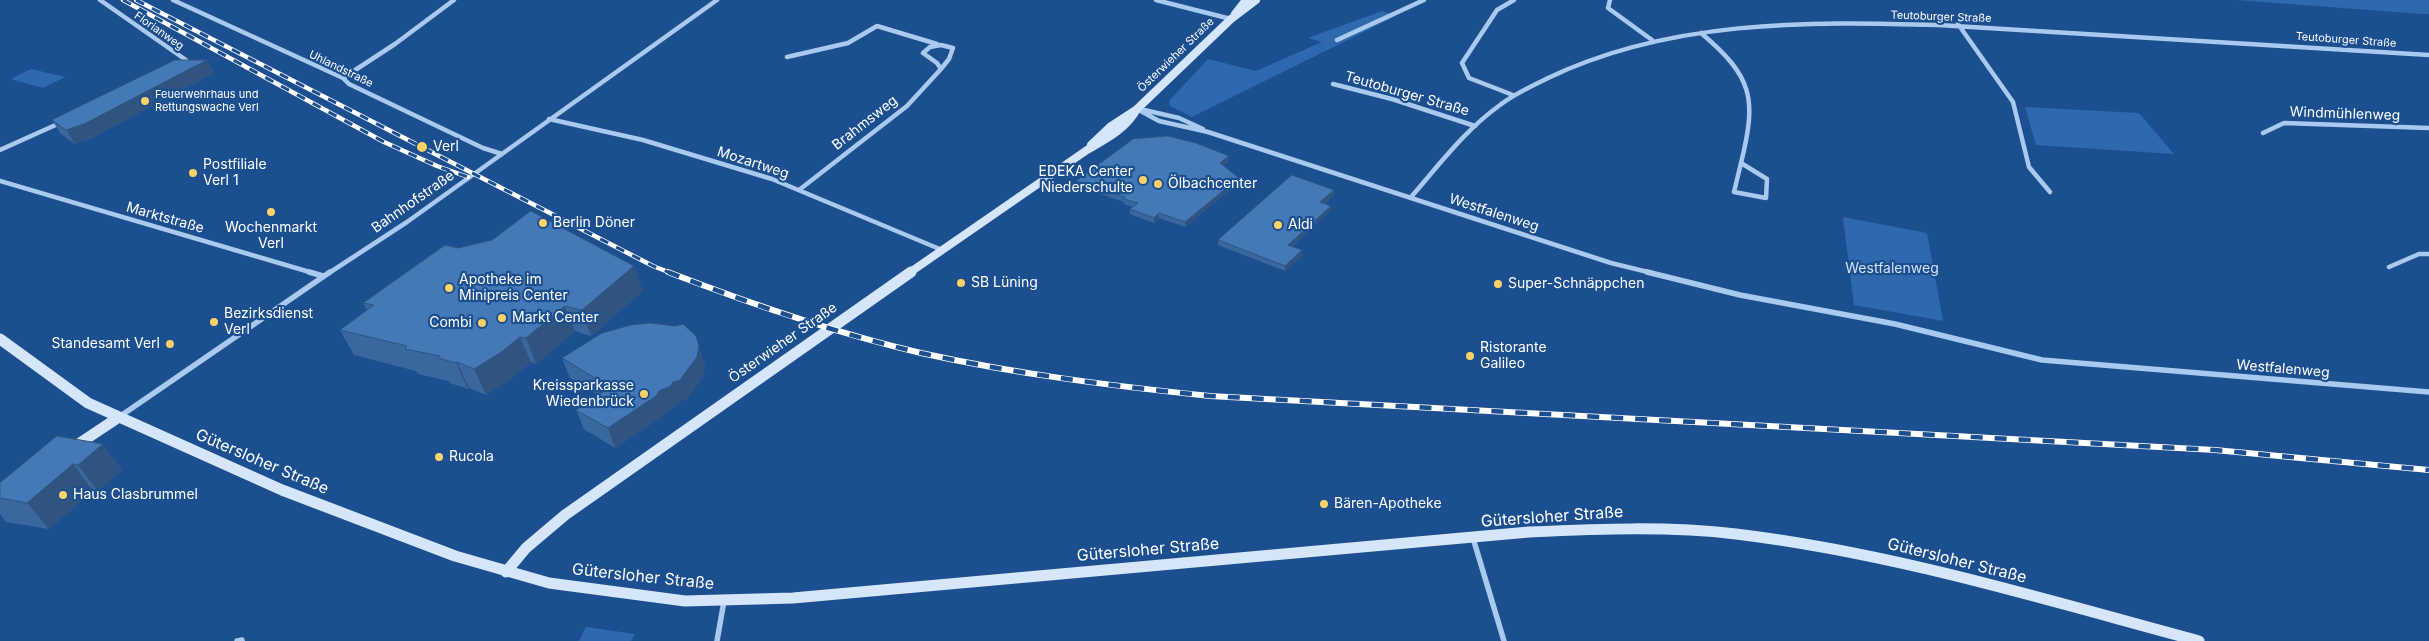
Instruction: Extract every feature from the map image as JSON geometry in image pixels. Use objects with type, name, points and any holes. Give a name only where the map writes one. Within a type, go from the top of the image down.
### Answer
[{"type":"main road","name":"Österwieher Straße","points":[[1231,19],[1246,0]]},
{"type":"main road","name":"Österwieher Straße","points":[[506,572],[526,548],[565,515],[942,250],[1087,150],[1113,135],[1131,120],[1138,109],[1231,19],[1256,0]]},
{"type":"main road","name":"Gütersloher Straße","points":[[0,339],[70,392],[119,417],[274,486],[447,554],[506,572],[570,586],[685,601],[724,601],[860,593],[1529,532],[1634,528],[1707,531],[1796,542],[1862,554],[1946,574],[2199,641]]},
{"type":"main road","points":[[66,454],[119,417]]},
{"type":"street","name":"Florianweg","points":[[100,0],[186,60],[178,64]]},
{"type":"street","name":"Uhlandstraße","points":[[173,0],[343,78],[349,84],[483,148],[502,154]]},
{"type":"street","points":[[343,78],[395,44],[454,0]]},
{"type":"street","name":"Bahnhofstraße","points":[[119,417],[323,276],[407,222],[718,0]]},
{"type":"street","points":[[1156,0],[1231,19]]},
{"type":"street","points":[[1336,40],[1424,0]]},
{"type":"street","points":[[1513,95],[1469,78],[1462,63],[1497,10],[1514,0]]},
{"type":"street","points":[[1610,0],[1608,8],[1652,40]]},
{"type":"street","points":[[1958,24],[2013,102],[2029,167],[2050,192]]},
{"type":"street","name":"Teutoburger Straße","points":[[1411,197],[1475,126],[1513,95],[1571,66],[1607,52],[1652,40],[1701,33],[1774,25],[1958,24],[2429,55]]},
{"type":"street","name":"Brahmsweg","points":[[787,57],[848,43],[878,26],[937,44],[945,44],[953,48],[953,54],[907,106],[799,190]]},
{"type":"street","points":[[1701,33],[1718,48],[1746,83],[1752,107],[1734,192],[1766,198],[1767,179],[1741,163]]},
{"type":"street","points":[[937,44],[923,53],[938,63],[941,69]]},
{"type":"street","name":"Teutoburger Straße","points":[[1333,84],[1392,99],[1475,126]]},
{"type":"street","name":"Westfalenweg","points":[[1138,109],[1159,121],[1208,132],[1611,263],[1740,295],[1895,324],[2042,360],[2429,392]]},
{"type":"street","name":"Westfalenweg","points":[[1138,109],[1179,118],[1208,132]]},
{"type":"street","name":"Mozartweg","points":[[550,119],[643,140],[772,179],[942,250]]},
{"type":"street","points":[[0,150],[67,120]]},
{"type":"street","name":"Windmühlenweg","points":[[2263,133],[2284,124],[2429,128]]},
{"type":"street","name":"Marktstraße","points":[[0,181],[323,276]]},
{"type":"street","points":[[2389,267],[2419,254],[2429,254]]},
{"type":"street","points":[[1473,538],[1504,641]]},
{"type":"street","points":[[718,641],[724,601]]},
{"type":"street","points":[[237,641],[242,641]]},
{"type":"green space","points":[[2236,0],[2429,0],[2429,14],[2422,14]]},
{"type":"green space","points":[[1382,11],[1396,16],[1192,117],[1170,106],[1169,101],[1208,59],[1256,71],[1322,42],[1308,38]]},
{"type":"green space","points":[[31,69],[65,77],[43,88],[11,79]]},
{"type":"green space","points":[[2025,107],[2139,113],[2174,154],[2036,145]]},
{"type":"green space","name":"Westfalenweg","points":[[1843,217],[1927,233],[1943,321],[1854,305]]},
{"type":"green space","points":[[586,627],[635,634],[631,641],[579,641]]},
{"type":"building","points":[[175,60],[207,60],[84,124],[66,130],[52,120]]},
{"type":"building","name":"Ölbachcenter","points":[[1168,136],[1196,143],[1229,156],[1220,163],[1239,178],[1185,222],[1159,213],[1154,218],[1130,209],[1138,203],[1076,181],[1133,139]]},
{"type":"building","name":"Aldi","points":[[1292,175],[1334,190],[1320,202],[1331,206],[1288,245],[1302,250],[1285,266],[1218,240]]},
{"type":"building","name":"Markt Center","points":[[531,211],[634,266],[582,310],[565,306],[526,338],[520,337],[500,353],[474,369],[457,362],[438,358],[440,356],[405,349],[407,346],[340,330],[374,305],[363,303],[445,245],[458,248],[492,240]]},
{"type":"building","points":[[651,323],[675,326],[683,324],[696,336],[699,346],[697,357],[680,380],[659,391],[656,396],[608,428],[576,410],[610,387],[562,358],[602,333],[631,325]]},
{"type":"building","points":[[57,436],[103,444],[78,465],[73,464],[27,503],[0,498],[0,483]]},
{"type":"railway","points":[[123,0],[384,142],[437,166],[468,177]]},
{"type":"railway","points":[[136,0],[653,266],[671,273]]},
{"type":"railway","points":[[668,272],[793,317],[889,345],[957,360],[1101,384],[1210,396],[2215,450],[2429,470]]},
{"type":"place","name":"Feuerwehrhaus und Rettungswache Verl","points":[[145,101]]},
{"type":"place","name":"Verl","points":[[422,147]]},
{"type":"place","name":"Postfiliale Verl 1","points":[[193,173]]},
{"type":"place","name":"EDEKA Center Niederschulte","points":[[1143,180]]},
{"type":"place","name":"Ölbachcenter","points":[[1158,184]]},
{"type":"place","name":"Wochenmarkt Verl","points":[[271,212]]},
{"type":"place","name":"Berlin Döner","points":[[543,223]]},
{"type":"place","name":"Aldi","points":[[1278,225]]},
{"type":"place","name":"SB Lüning","points":[[961,283]]},
{"type":"place","name":"Super-Schnäppchen","points":[[1498,284]]},
{"type":"place","name":"Apotheke im Minipreis Center","points":[[449,288]]},
{"type":"place","name":"Markt Center","points":[[502,318]]},
{"type":"place","name":"Bezirksdienst Verl","points":[[214,322]]},
{"type":"place","name":"Combi","points":[[482,323]]},
{"type":"place","name":"Standesamt Verl","points":[[170,344]]},
{"type":"place","name":"Ristorante Galileo","points":[[1470,356]]},
{"type":"place","name":"Kreissparkasse Wiedenbrück","points":[[644,394]]},
{"type":"place","name":"Rucola","points":[[439,457]]},
{"type":"place","name":"Haus Clasbrummel","points":[[63,495]]},
{"type":"place","name":"Bären-Apotheke","points":[[1324,504]]}]
